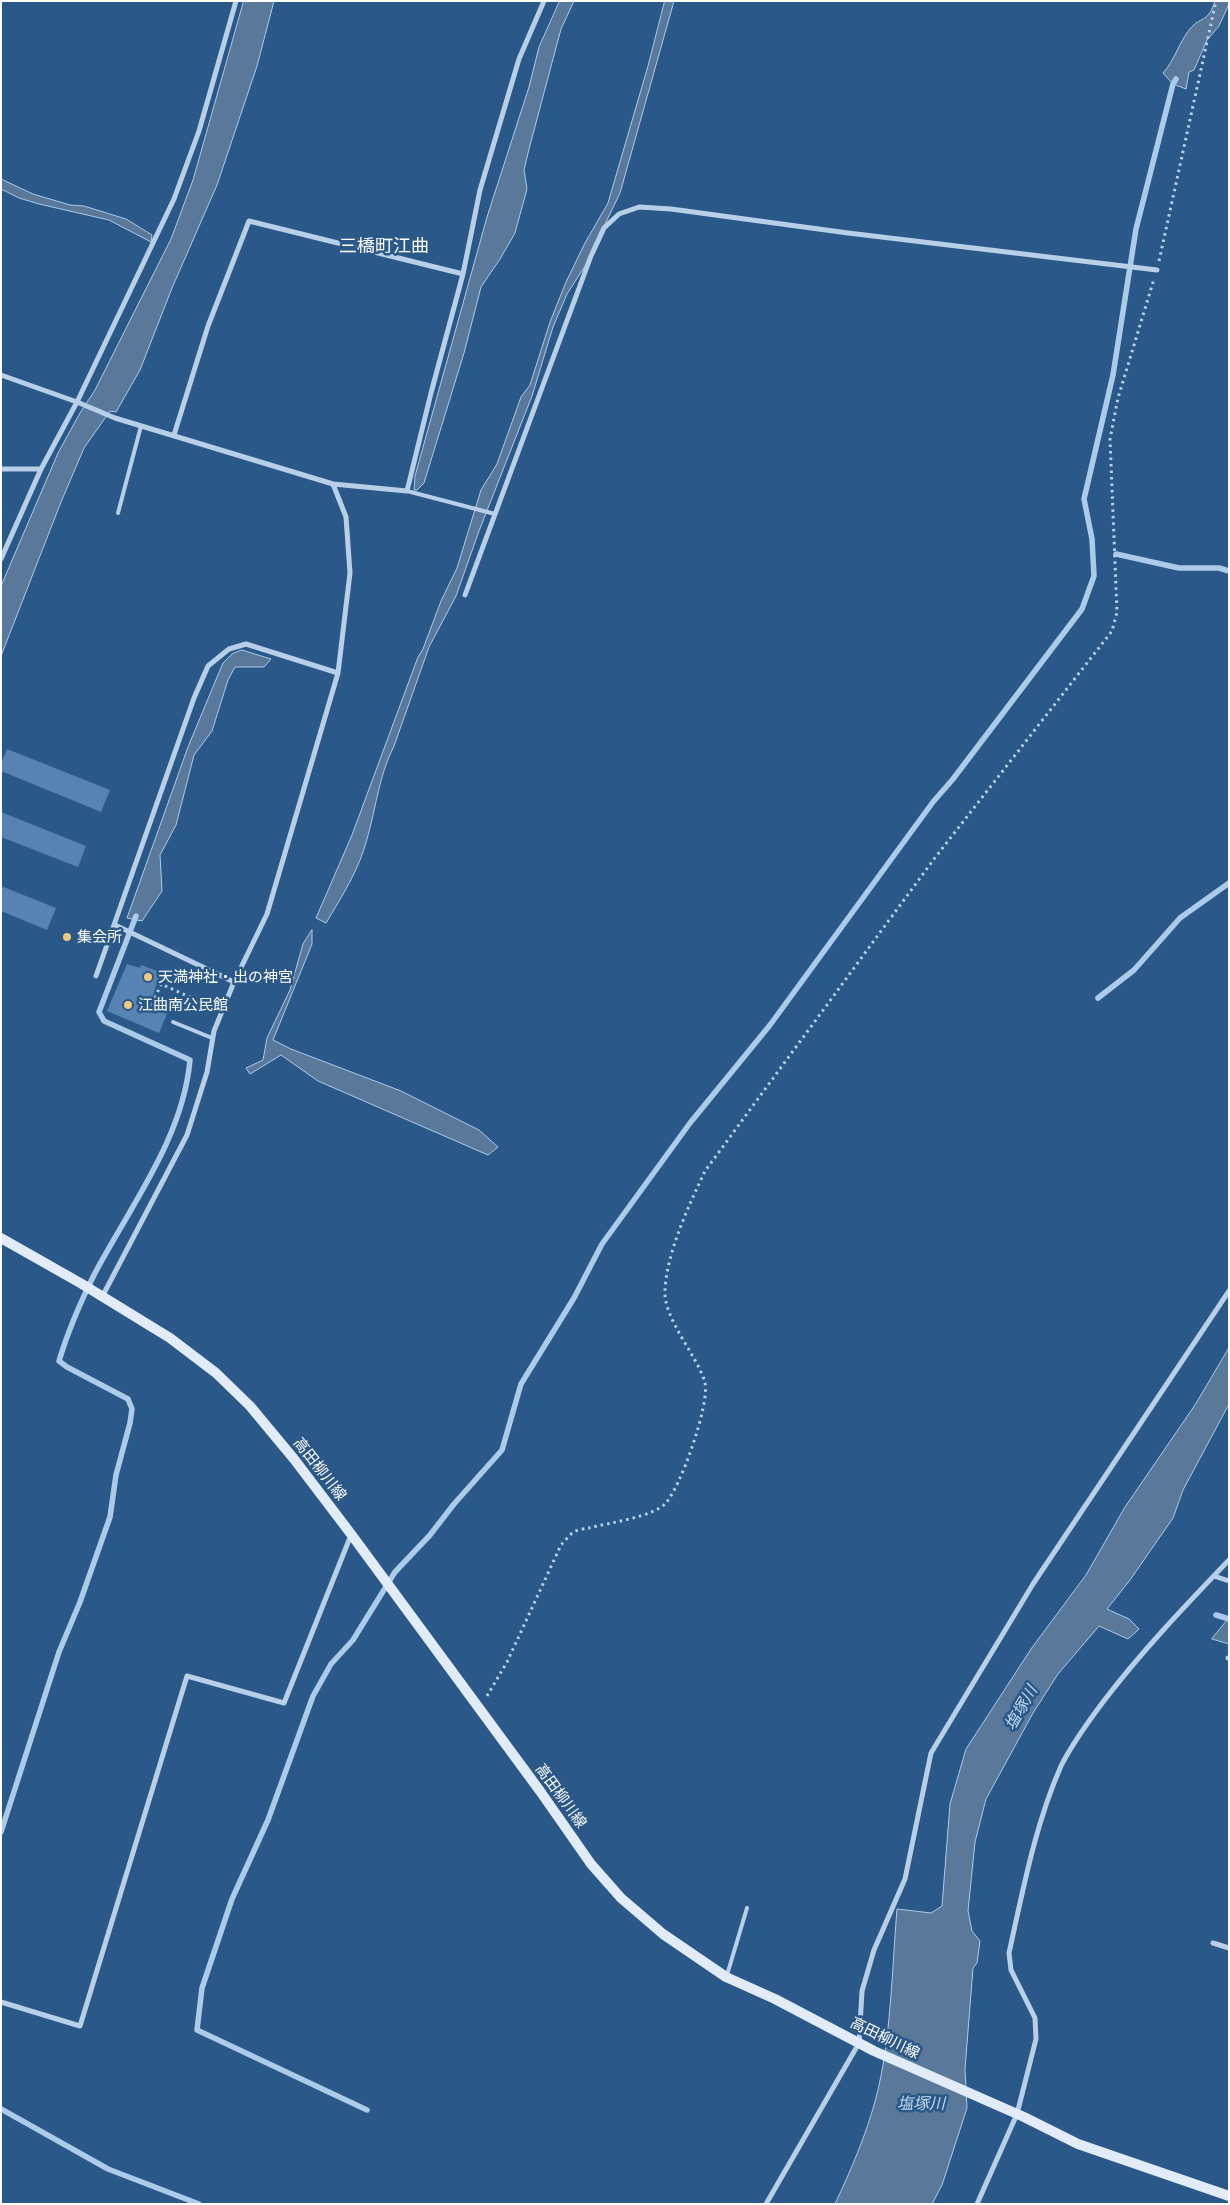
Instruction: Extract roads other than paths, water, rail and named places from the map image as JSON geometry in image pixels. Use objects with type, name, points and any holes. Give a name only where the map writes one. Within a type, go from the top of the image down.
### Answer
[{"type":"main road","name":"高田柳川線","points":[[1,1238],[170,1338],[230,1386],[250,1406],[294,1459],[351,1534],[540,1791],[591,1864],[621,1898],[663,1934],[726,1978],[775,1999],[874,2051],[1087,2147],[1229,2196]]},
{"type":"street","points":[[1,559],[41,470],[77,402],[174,199],[199,131],[236,1]]},
{"type":"street","points":[[1,375],[77,402],[115,418],[333,484],[407,491],[463,274],[480,190],[519,59],[544,1]]},
{"type":"street","points":[[465,595],[591,256],[604,228],[619,214],[639,207],[671,209],[857,234],[1157,270]]},
{"type":"street","points":[[174,435],[208,326],[249,221],[463,274]]},
{"type":"street","points":[[1,469],[41,470]]},
{"type":"street","points":[[101,1297],[187,1135],[207,1072],[212,1038],[234,982],[267,914],[338,673],[350,573],[346,517],[333,484]]},
{"type":"street","points":[[96,976],[194,698],[208,666],[229,649],[246,644],[338,673]]},
{"type":"street","points":[[115,925],[234,982]]},
{"type":"street","points":[[766,2204],[859,2042],[862,1991],[874,1950],[905,1879],[931,1752],[1033,1584],[1229,1291]]},
{"type":"street","points":[[1,2002],[80,2026],[187,1676],[284,1703],[351,1534]]},
{"type":"street","points":[[977,2204],[1017,2114],[1036,2039],[1035,2018],[1012,1970],[1009,1953],[1033,1850],[1047,1802],[1062,1765],[1087,1722],[1149,1645],[1229,1560]]},
{"type":"street","points":[[1214,1576],[1229,1581]]},
{"type":"street","points":[[1212,1943],[1229,1948]]},
{"type":"lane","points":[[118,513],[141,426]]},
{"type":"lane","points":[[407,491],[495,514]]},
{"type":"lane","points":[[173,1022],[212,1038]]},
{"type":"lane","points":[[726,1978],[747,1908]]},
{"type":"water","points":[[244,1],[274,1],[257,66],[217,185],[172,288],[140,370],[116,412],[110,411],[84,448],[1,656],[1,586],[58,453],[95,390],[171,239],[193,180]]},
{"type":"water","points":[[560,1],[574,1],[561,29],[529,149],[524,170],[527,189],[515,233],[481,287],[464,353],[424,483],[417,490],[414,490],[415,476],[487,217],[529,87],[539,47]]},
{"type":"water","points":[[665,1],[674,1],[620,193],[585,266],[567,294],[553,327],[532,396],[479,531],[456,596],[429,647],[385,768],[364,850],[350,882],[326,923],[316,918],[352,835],[418,657],[457,568],[481,490],[497,464],[521,397],[530,385],[550,322],[566,282],[585,243],[608,203]]},
{"type":"water","points":[[1215,1],[1229,1],[1219,26],[1207,40],[1194,70],[1189,72],[1186,89],[1173,84],[1163,73],[1186,34],[1194,25],[1207,17]]},
{"type":"water","points":[[1,179],[33,194],[70,205],[84,206],[126,219],[152,235],[151,242],[109,220],[19,198],[1,189]]},
{"type":"water","points":[[242,650],[271,659],[264,667],[235,667],[228,680],[212,731],[194,755],[176,825],[160,855],[162,891],[142,921],[127,918],[188,747],[223,663],[232,654]]},
{"type":"water","points":[[312,930],[312,944],[273,1040],[291,1049],[401,1091],[479,1130],[498,1147],[488,1155],[318,1081],[281,1055],[250,1074],[246,1068],[263,1060],[267,1038],[290,990],[303,944]]},
{"type":"water","name":"塩塚川","points":[[1229,1348],[1229,1404],[1183,1490],[1173,1518],[1130,1580],[1107,1609],[1129,1619],[1139,1629],[1128,1639],[1099,1626],[1058,1674],[1033,1713],[986,1799],[975,1842],[968,1911],[972,1931],[980,1941],[977,1963],[973,1968],[965,2069],[967,2108],[942,2185],[932,2204],[835,2204],[863,2139],[881,2076],[890,2004],[897,1909],[931,1913],[942,1906],[950,1804],[966,1749],[1031,1649],[1086,1575],[1125,1507],[1195,1405]]},
{"type":"water","points":[[1229,1618],[1229,1644],[1212,1639]]},
{"type":"waterway","points":[[367,2110],[197,2030],[202,1988],[232,1899],[268,1820],[313,1696],[331,1664],[353,1640],[395,1572],[430,1535],[454,1504],[502,1450],[521,1384],[574,1298],[602,1244],[690,1123],[770,1025],[933,802],[953,779],[1082,609],[1094,576],[1092,539],[1084,499],[1113,375],[1136,229],[1173,84],[1176,79]]},
{"type":"waterway","points":[[1116,554],[1179,568],[1219,568],[1229,571]]},
{"type":"waterway","points":[[1098,998],[1134,970],[1180,918],[1229,883]]},
{"type":"waterway","points":[[1,1832],[59,1652],[80,1602],[110,1517],[116,1475],[132,1409],[128,1399],[59,1361],[75,1316],[95,1273],[166,1144],[177,1117],[185,1089],[190,1060],[104,1021],[99,1012],[136,916]]},
{"type":"waterway","points":[[1216,1615],[1229,1619]]},
{"type":"waterway","points":[[1,2109],[108,2169],[199,2204]]},
{"type":"place","name":"集会所","points":[[67,937]]},
{"type":"place","name":"天満神社・出の神宮","points":[[148,977]]},
{"type":"place","name":"江曲南公民館","points":[[128,1005]]},
{"type":"district","name":"三橋町江曲","points":[[384,246]]}]
